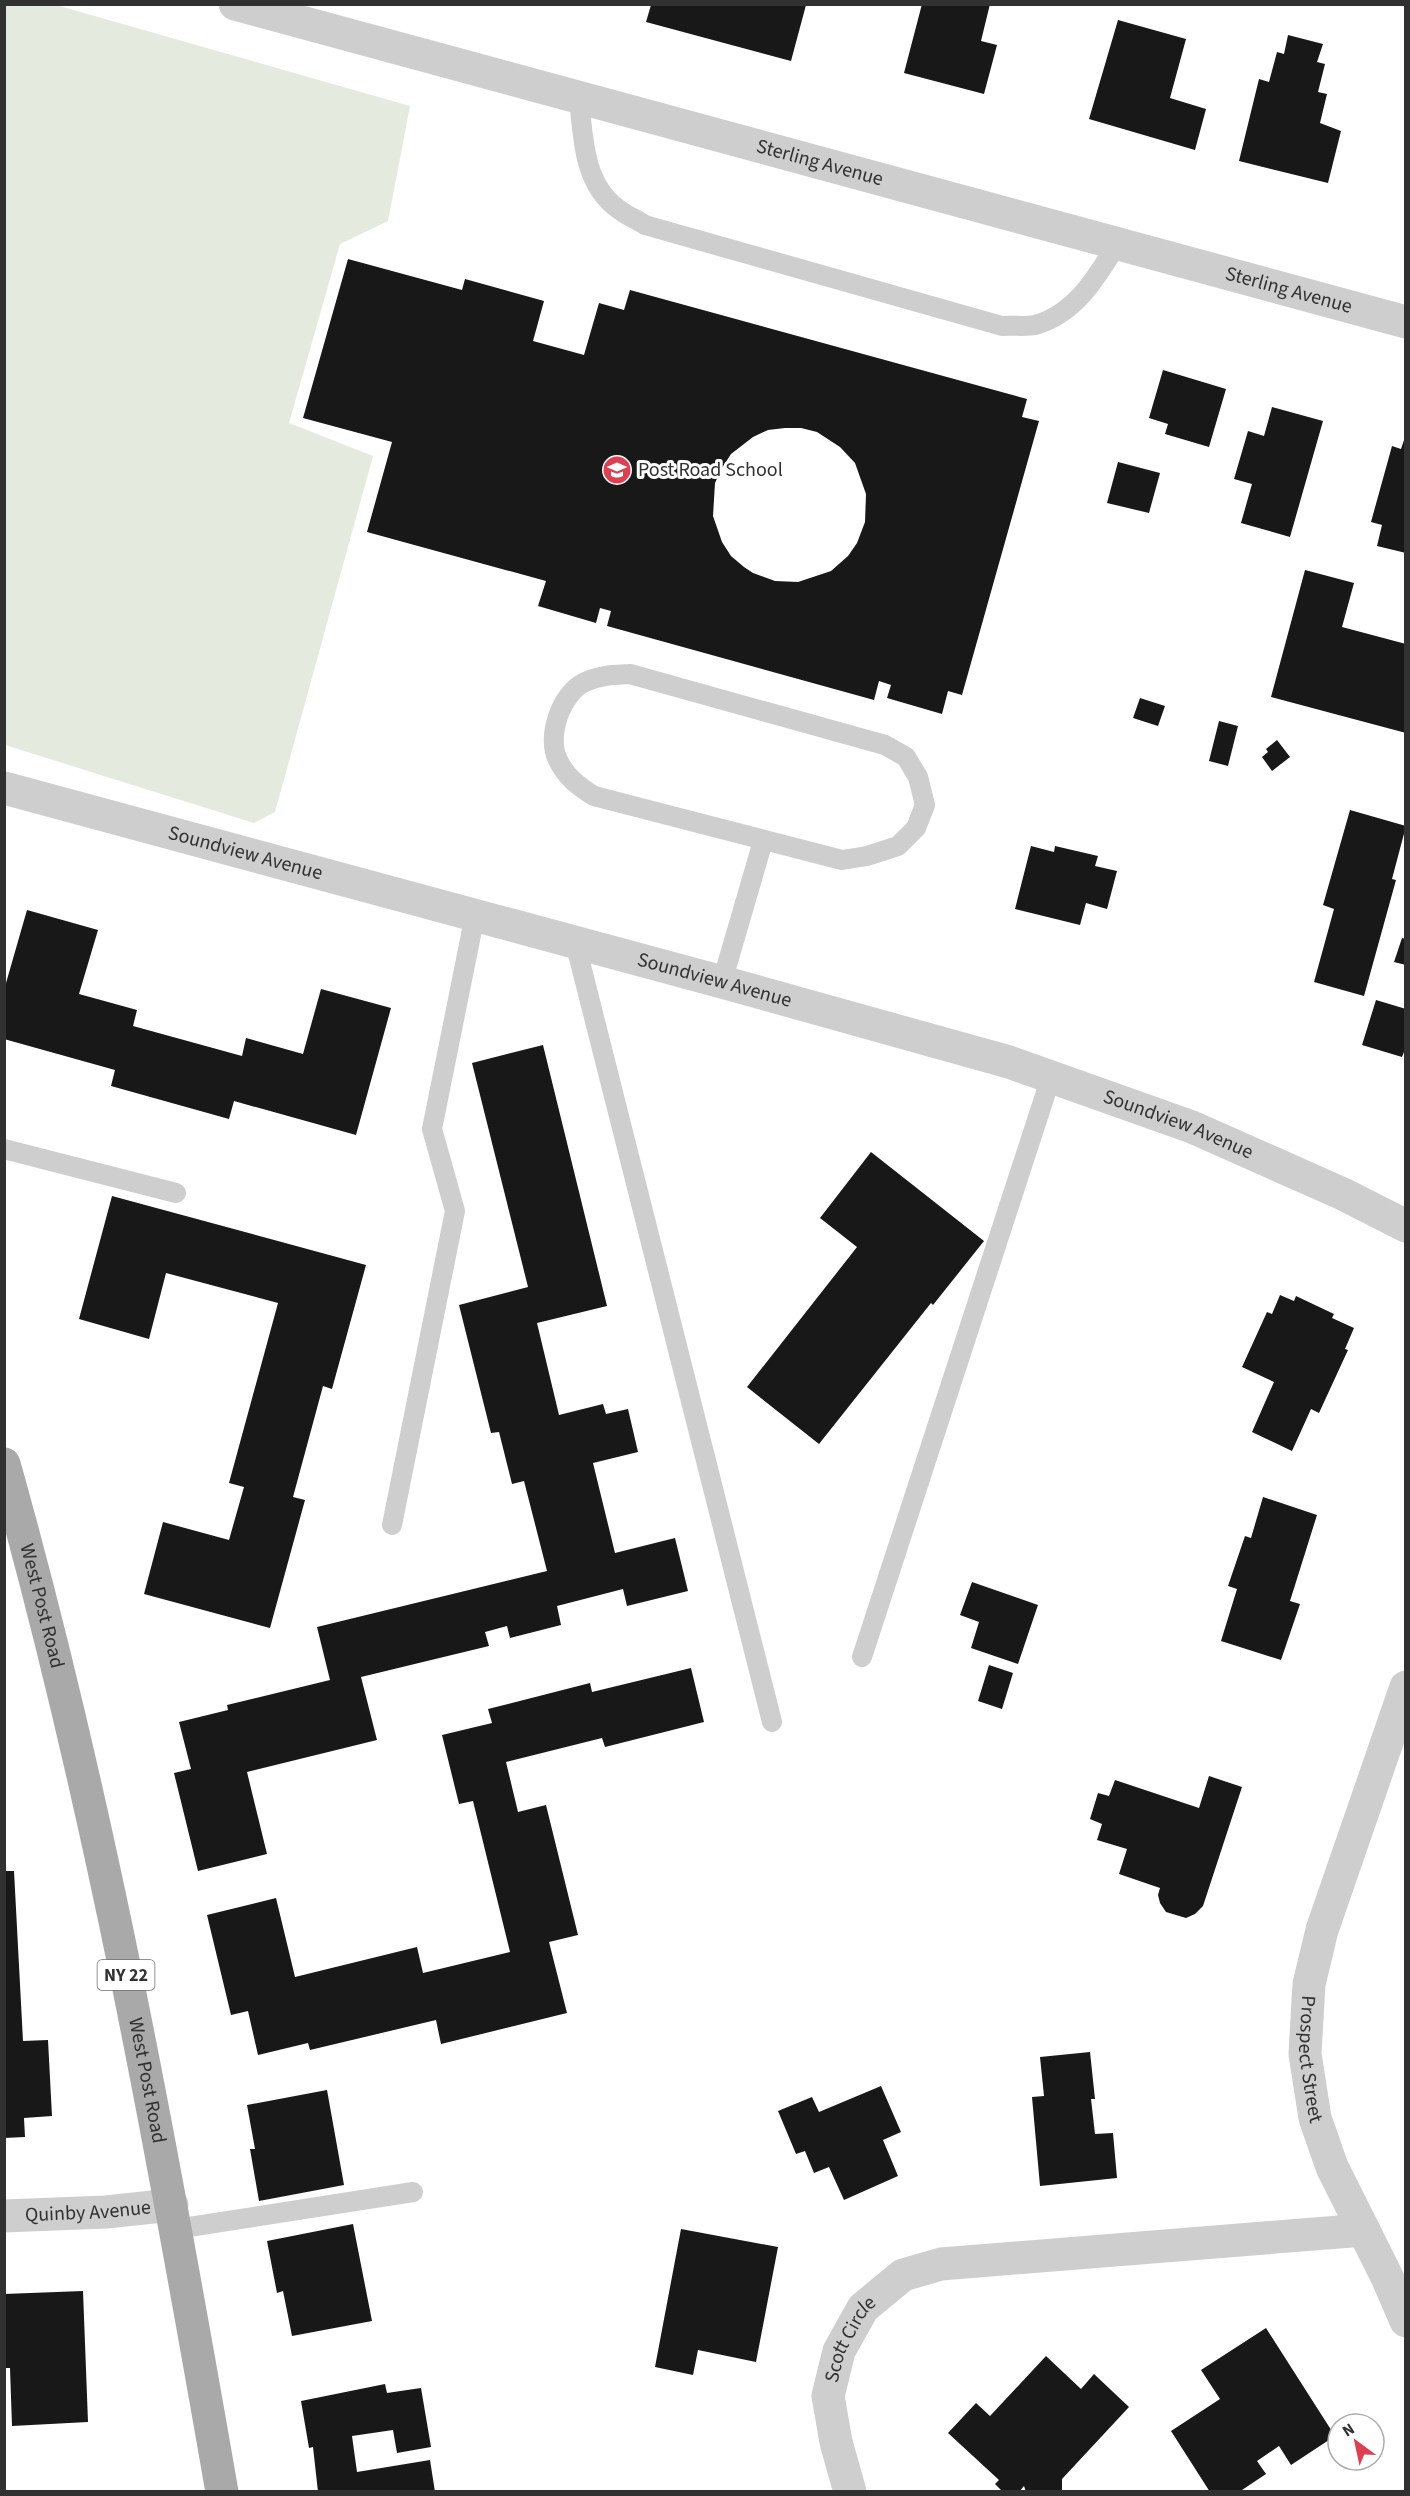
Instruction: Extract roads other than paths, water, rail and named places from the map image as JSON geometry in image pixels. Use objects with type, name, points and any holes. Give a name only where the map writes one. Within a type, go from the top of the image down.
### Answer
[{"type":"main road","name":"West Post Road","points":[[4,1464],[32,1562],[114,1915],[174,2217],[222,2492]]},
{"type":"street","name":"Sterling Avenue","points":[[235,4],[1406,322]]},
{"type":"street","name":"Soundview Avenue","points":[[4,788],[1009,1062],[1192,1127],[1343,1194],[1406,1226]]},
{"type":"street","name":"Prospect Street","points":[[1406,1687],[1322,1930],[1309,1984],[1305,2054],[1315,2118],[1332,2167],[1406,2321]]},
{"type":"street","name":"Quinby Avenue","points":[[4,2216],[106,2212],[174,2217]]},
{"type":"street","name":"Scott Circle","points":[[850,2492],[836,2442],[828,2396],[839,2351],[863,2308],[903,2275],[941,2264],[1364,2230]]},
{"type":"lane","points":[[579,98],[584,151],[594,182],[615,208],[645,225],[1002,326],[1035,325],[1068,308],[1093,283],[1117,244]]},
{"type":"lane","points":[[630,674],[885,745],[906,758],[918,777],[924,805],[916,828],[897,846],[867,856],[842,860],[763,841],[594,796],[572,782],[556,758],[554,729],[564,701],[582,683],[605,675],[630,674]]},
{"type":"lane","points":[[722,982],[763,841]]},
{"type":"lane","points":[[392,1525],[455,1211],[432,1129],[475,915]]},
{"type":"lane","points":[[575,942],[772,1722]]},
{"type":"lane","points":[[862,1656],[1051,1077]]},
{"type":"lane","points":[[4,1149],[176,1193]]},
{"type":"lane","points":[[174,2217],[413,2192]]},
{"type":"place","name":"Post Road School","points":[[617,470]]}]
